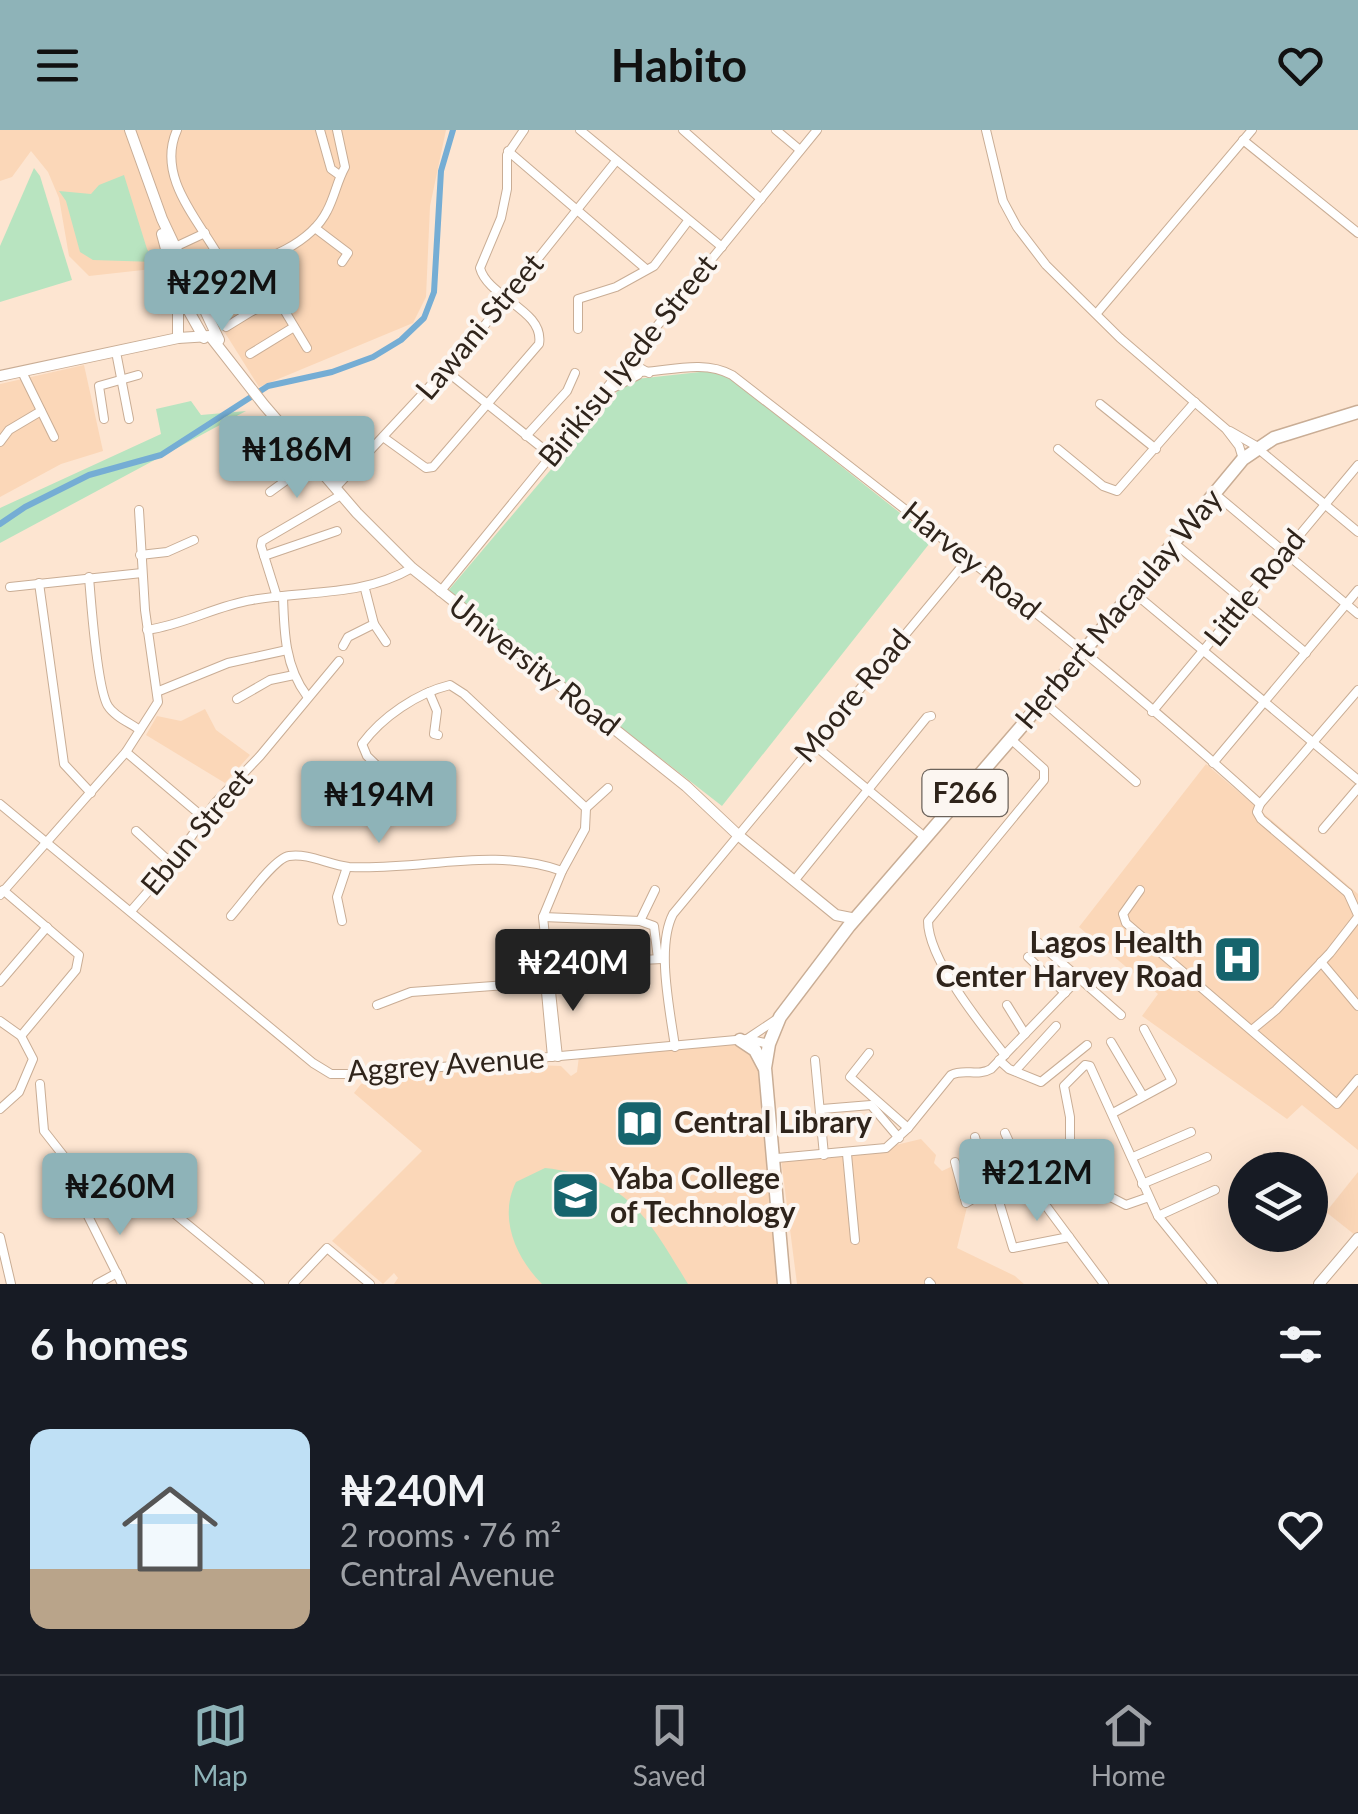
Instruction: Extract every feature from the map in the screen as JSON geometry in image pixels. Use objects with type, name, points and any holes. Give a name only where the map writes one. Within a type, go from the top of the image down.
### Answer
[{"type":"highway","name":"Herbert Macaulay Way","points":[[787,1284],[765,1068],[780,1017],[844,933],[1085,653],[1243,460],[1285,434],[1358,412]]},
{"type":"highway","name":"Herbert Macaulay Way","points":[[787,1284],[772,1059],[788,1014],[853,930],[1260,449],[1358,420]]},
{"type":"highway","points":[[744,1039],[765,1068]]},
{"type":"main road","points":[[128,130],[202,308],[254,393]]},
{"type":"main road","points":[[128,130],[174,275],[178,338]]},
{"type":"main road","points":[[174,275],[183,281],[188,274]]},
{"type":"main road","points":[[177,290],[197,338],[212,348],[254,393]]},
{"type":"main road","points":[[197,338],[204,323],[202,308]]},
{"type":"main road","points":[[0,379],[210,336],[236,366]]},
{"type":"main road","points":[[0,379],[178,338],[197,338]]},
{"type":"main road","name":"University Road","points":[[254,393],[412,568],[686,786],[738,835],[836,915]]},
{"type":"main road","points":[[836,915],[856,919]]},
{"type":"main road","points":[[836,915],[844,933]]},
{"type":"main road","points":[[1319,1284],[1358,1241]]},
{"type":"street","points":[[177,130],[171,151],[174,180],[223,264],[232,269],[252,311]]},
{"type":"street","points":[[320,130],[331,169],[338,174]]},
{"type":"street","points":[[232,269],[294,244],[316,228],[328,209],[338,174],[345,164],[336,130]]},
{"type":"street","points":[[383,437],[430,469],[541,339],[535,323],[486,281],[480,268],[497,233],[507,188],[508,151],[524,130]]},
{"type":"street","points":[[580,130],[722,246]]},
{"type":"street","points":[[682,130],[761,200]]},
{"type":"street","points":[[776,130],[800,150]]},
{"type":"street","name":"Birikisu Iyede Street","points":[[440,592],[817,130]]},
{"type":"street","points":[[986,130],[995,178],[1017,227],[1046,265],[1120,338],[1226,429],[1260,449],[1358,532]]},
{"type":"street","points":[[1097,313],[1252,130]]},
{"type":"street","points":[[1243,140],[1358,233]]},
{"type":"street","points":[[508,151],[646,269]]},
{"type":"street","name":"Lawani Street","points":[[264,556],[261,543],[304,519],[339,490],[446,370],[616,162]]},
{"type":"street","points":[[578,329],[578,298],[616,287],[659,262],[688,221]]},
{"type":"street","points":[[316,228],[348,253],[342,262]]},
{"type":"street","points":[[176,247],[206,233]]},
{"type":"street","points":[[226,328],[275,302],[307,348]]},
{"type":"street","points":[[250,354],[294,328]]},
{"type":"street","points":[[632,354],[635,365],[649,373]]},
{"type":"street","points":[[117,357],[129,420]]},
{"type":"street","name":"Harvey Road","points":[[638,375],[713,368],[732,375],[1085,653],[1260,804],[1258,812],[1262,818],[1353,893]]},
{"type":"street","points":[[446,370],[551,454]]},
{"type":"street","points":[[617,372],[638,375]]},
{"type":"street","points":[[526,436],[568,391],[576,373]]},
{"type":"street","points":[[602,393],[638,375]]},
{"type":"street","points":[[24,376],[54,437]]},
{"type":"street","points":[[104,420],[98,386],[138,376]]},
{"type":"street","points":[[1058,449],[1104,486],[1117,491],[1195,402]]},
{"type":"street","points":[[1100,404],[1156,449]]},
{"type":"street","points":[[0,442],[9,430],[42,412]]},
{"type":"street","points":[[1226,429],[1239,446],[1243,460]]},
{"type":"street","points":[[270,492],[288,479],[286,465],[304,451]]},
{"type":"street","name":"Little Road","points":[[1152,712],[1358,466]]},
{"type":"street","points":[[1220,498],[1358,614]]},
{"type":"street","points":[[22,1036],[79,966],[80,956],[1,891],[126,752],[154,712],[159,691],[147,630],[139,510]]},
{"type":"street","points":[[307,696],[294,675],[280,596],[264,556],[337,531]]},
{"type":"street","points":[[140,554],[168,552],[194,540]]},
{"type":"street","points":[[1179,547],[1306,653]]},
{"type":"street","name":"Moore Road","points":[[662,959],[672,914],[968,559]]},
{"type":"street","points":[[147,630],[186,623],[236,604],[365,589],[412,568]]},
{"type":"street","points":[[10,586],[142,573]]},
{"type":"street","points":[[89,577],[92,627],[104,698],[112,711],[140,730]]},
{"type":"street","points":[[39,583],[64,764],[91,793]]},
{"type":"street","points":[[365,589],[374,624],[386,642]]},
{"type":"street","points":[[1213,763],[1358,590]]},
{"type":"street","points":[[1138,597],[1358,780]]},
{"type":"street","points":[[343,646],[348,637],[374,624]]},
{"type":"street","points":[[159,691],[228,663],[287,650]]},
{"type":"street","name":"Ebun Street","points":[[131,911],[172,864],[204,818],[340,661]]},
{"type":"street","points":[[237,700],[270,680],[294,675]]},
{"type":"street","points":[[400,788],[367,756],[362,744],[379,723],[430,692],[450,685],[586,808]]},
{"type":"street","points":[[1260,804],[1358,690]]},
{"type":"street","points":[[430,692],[437,711],[434,734],[438,735]]},
{"type":"street","points":[[1046,704],[1136,782]]},
{"type":"street","points":[[794,880],[931,716]]},
{"type":"street","points":[[1014,742],[1044,769],[1044,780],[928,921],[928,928],[936,952],[1015,1072],[1044,1082],[1070,1056],[1080,1054],[1088,1045]]},
{"type":"street","points":[[813,744],[926,838]]},
{"type":"street","points":[[126,752],[204,818]]},
{"type":"street","points":[[555,1057],[546,992],[549,982],[543,916],[585,828],[586,808],[608,788]]},
{"type":"street","points":[[1323,829],[1358,788]]},
{"type":"street","name":"Aggrey Avenue","points":[[0,804],[331,1074],[443,1069],[744,1039]]},
{"type":"street","points":[[136,831],[172,864]]},
{"type":"street","points":[[231,916],[286,856],[310,857],[347,867],[492,858],[530,861],[562,871]]},
{"type":"street","points":[[342,921],[337,897],[347,867]]},
{"type":"street","points":[[640,921],[655,890]]},
{"type":"street","points":[[1140,890],[1123,914],[1124,921],[1337,1104],[1358,1079]]},
{"type":"street","points":[[1252,1029],[1276,1010],[1358,916],[1353,893]]},
{"type":"street","points":[[543,916],[640,921],[654,926],[675,1046]]},
{"type":"street","points":[[0,982],[47,926]]},
{"type":"street","points":[[1039,942],[1121,1015]]},
{"type":"street","points":[[1028,957],[1065,993]]},
{"type":"street","points":[[619,961],[662,959]]},
{"type":"street","points":[[1321,962],[1358,1006]]},
{"type":"street","points":[[777,1158],[886,1148],[908,1128],[951,1075],[983,1073],[1079,978]]},
{"type":"street","points":[[377,1005],[411,992],[549,982]]},
{"type":"street","points":[[1007,1005],[1025,1034]]},
{"type":"street","points":[[744,1039],[780,1017]]},
{"type":"street","points":[[0,1021],[22,1036],[32,1054],[32,1068],[19,1092],[0,1109]]},
{"type":"street","points":[[1015,1072],[1056,1026]]},
{"type":"street","points":[[1113,1112],[1172,1081],[1144,1029]]},
{"type":"street","points":[[744,1039],[769,1044]]},
{"type":"street","points":[[1111,1042],[1143,1096]]},
{"type":"street","points":[[868,1053],[850,1077],[908,1128]]},
{"type":"street","points":[[816,1060],[824,1156]]},
{"type":"street","points":[[1149,1197],[1126,1205],[1093,1186],[1070,1145],[1064,1086],[1088,1064],[1158,1216],[1213,1284]]},
{"type":"street","points":[[40,1084],[44,1132],[66,1159],[78,1183],[86,1183],[110,1166],[260,1284]]},
{"type":"street","points":[[822,1108],[871,1104],[898,1138]]},
{"type":"street","points":[[1133,1157],[1192,1132]]},
{"type":"street","points":[[1005,1133],[1021,1170],[1104,1284]]},
{"type":"street","points":[[975,1137],[1013,1248],[1069,1236]]},
{"type":"street","points":[[847,1154],[855,1240]]},
{"type":"street","points":[[1142,1184],[1206,1157]]},
{"type":"street","points":[[954,1162],[966,1203],[1021,1170]]},
{"type":"street","points":[[122,1284],[84,1208],[127,1183]]},
{"type":"street","points":[[1158,1216],[1215,1190]]},
{"type":"street","points":[[0,1237],[11,1284]]},
{"type":"street","points":[[293,1284],[326,1248],[370,1284]]},
{"type":"street","points":[[97,1284],[118,1274]]},
{"type":"shaded area","points":[[0,130],[446,130],[430,206],[426,297],[413,323],[259,387],[197,288],[170,296],[161,268],[89,276],[69,256],[59,198],[48,172],[31,151],[12,177],[0,181]]},
{"type":"shaded area","points":[[84,365],[103,451],[61,464],[0,497],[0,384]]},
{"type":"shaded area","points":[[205,709],[216,730],[250,755],[225,783],[146,735],[157,716],[181,721]]},
{"type":"shaded area","name":"Lagos Health Center Harvey Road","points":[[1206,764],[1358,894],[1358,1150],[1302,1105],[1287,1119],[1142,1016],[1158,994],[1079,927]]},
{"type":"shaded area","name":"Yaba College of Technology","points":[[738,1044],[759,1059],[781,1284],[394,1284],[398,1278],[394,1273],[383,1284],[332,1241],[422,1151],[354,1093],[361,1084],[392,1074],[508,1064],[561,1066],[571,1076],[577,1072],[579,1056]]},
{"type":"shaded area","points":[[921,1139],[936,1155],[934,1163],[942,1171],[957,1164],[968,1203],[957,1248],[1024,1284],[797,1284],[781,1159],[845,1157]]},
{"type":"shaded area","points":[[1358,1172],[1358,1232],[1355,1235],[1328,1210]]},
{"type":"green space","points":[[34,168],[40,176],[72,280],[0,302],[0,246]]},
{"type":"green space","points":[[124,175],[147,249],[156,262],[93,260],[80,252],[66,201],[59,191],[91,194],[99,185]]},
{"type":"green space","points":[[709,371],[731,379],[933,539],[722,806],[447,592],[627,380]]},
{"type":"green space","points":[[191,401],[201,415],[246,411],[0,543],[0,508],[161,434],[156,409]]},
{"type":"green space","points":[[545,1168],[573,1173],[616,1191],[647,1221],[688,1284],[542,1284],[524,1262],[512,1237],[509,1209],[516,1182]]},
{"type":"waterway","points":[[0,524],[89,475],[161,455],[268,386],[332,372],[373,357],[401,340],[424,318],[434,292],[441,171],[453,130]]},
{"type":"place","name":"Lagos Health Center Harvey Road","points":[[1238,960]]},
{"type":"place","name":"Central Library","points":[[639,1123]]},
{"type":"place","name":"Yaba College of Technology","points":[[575,1196]]}]
